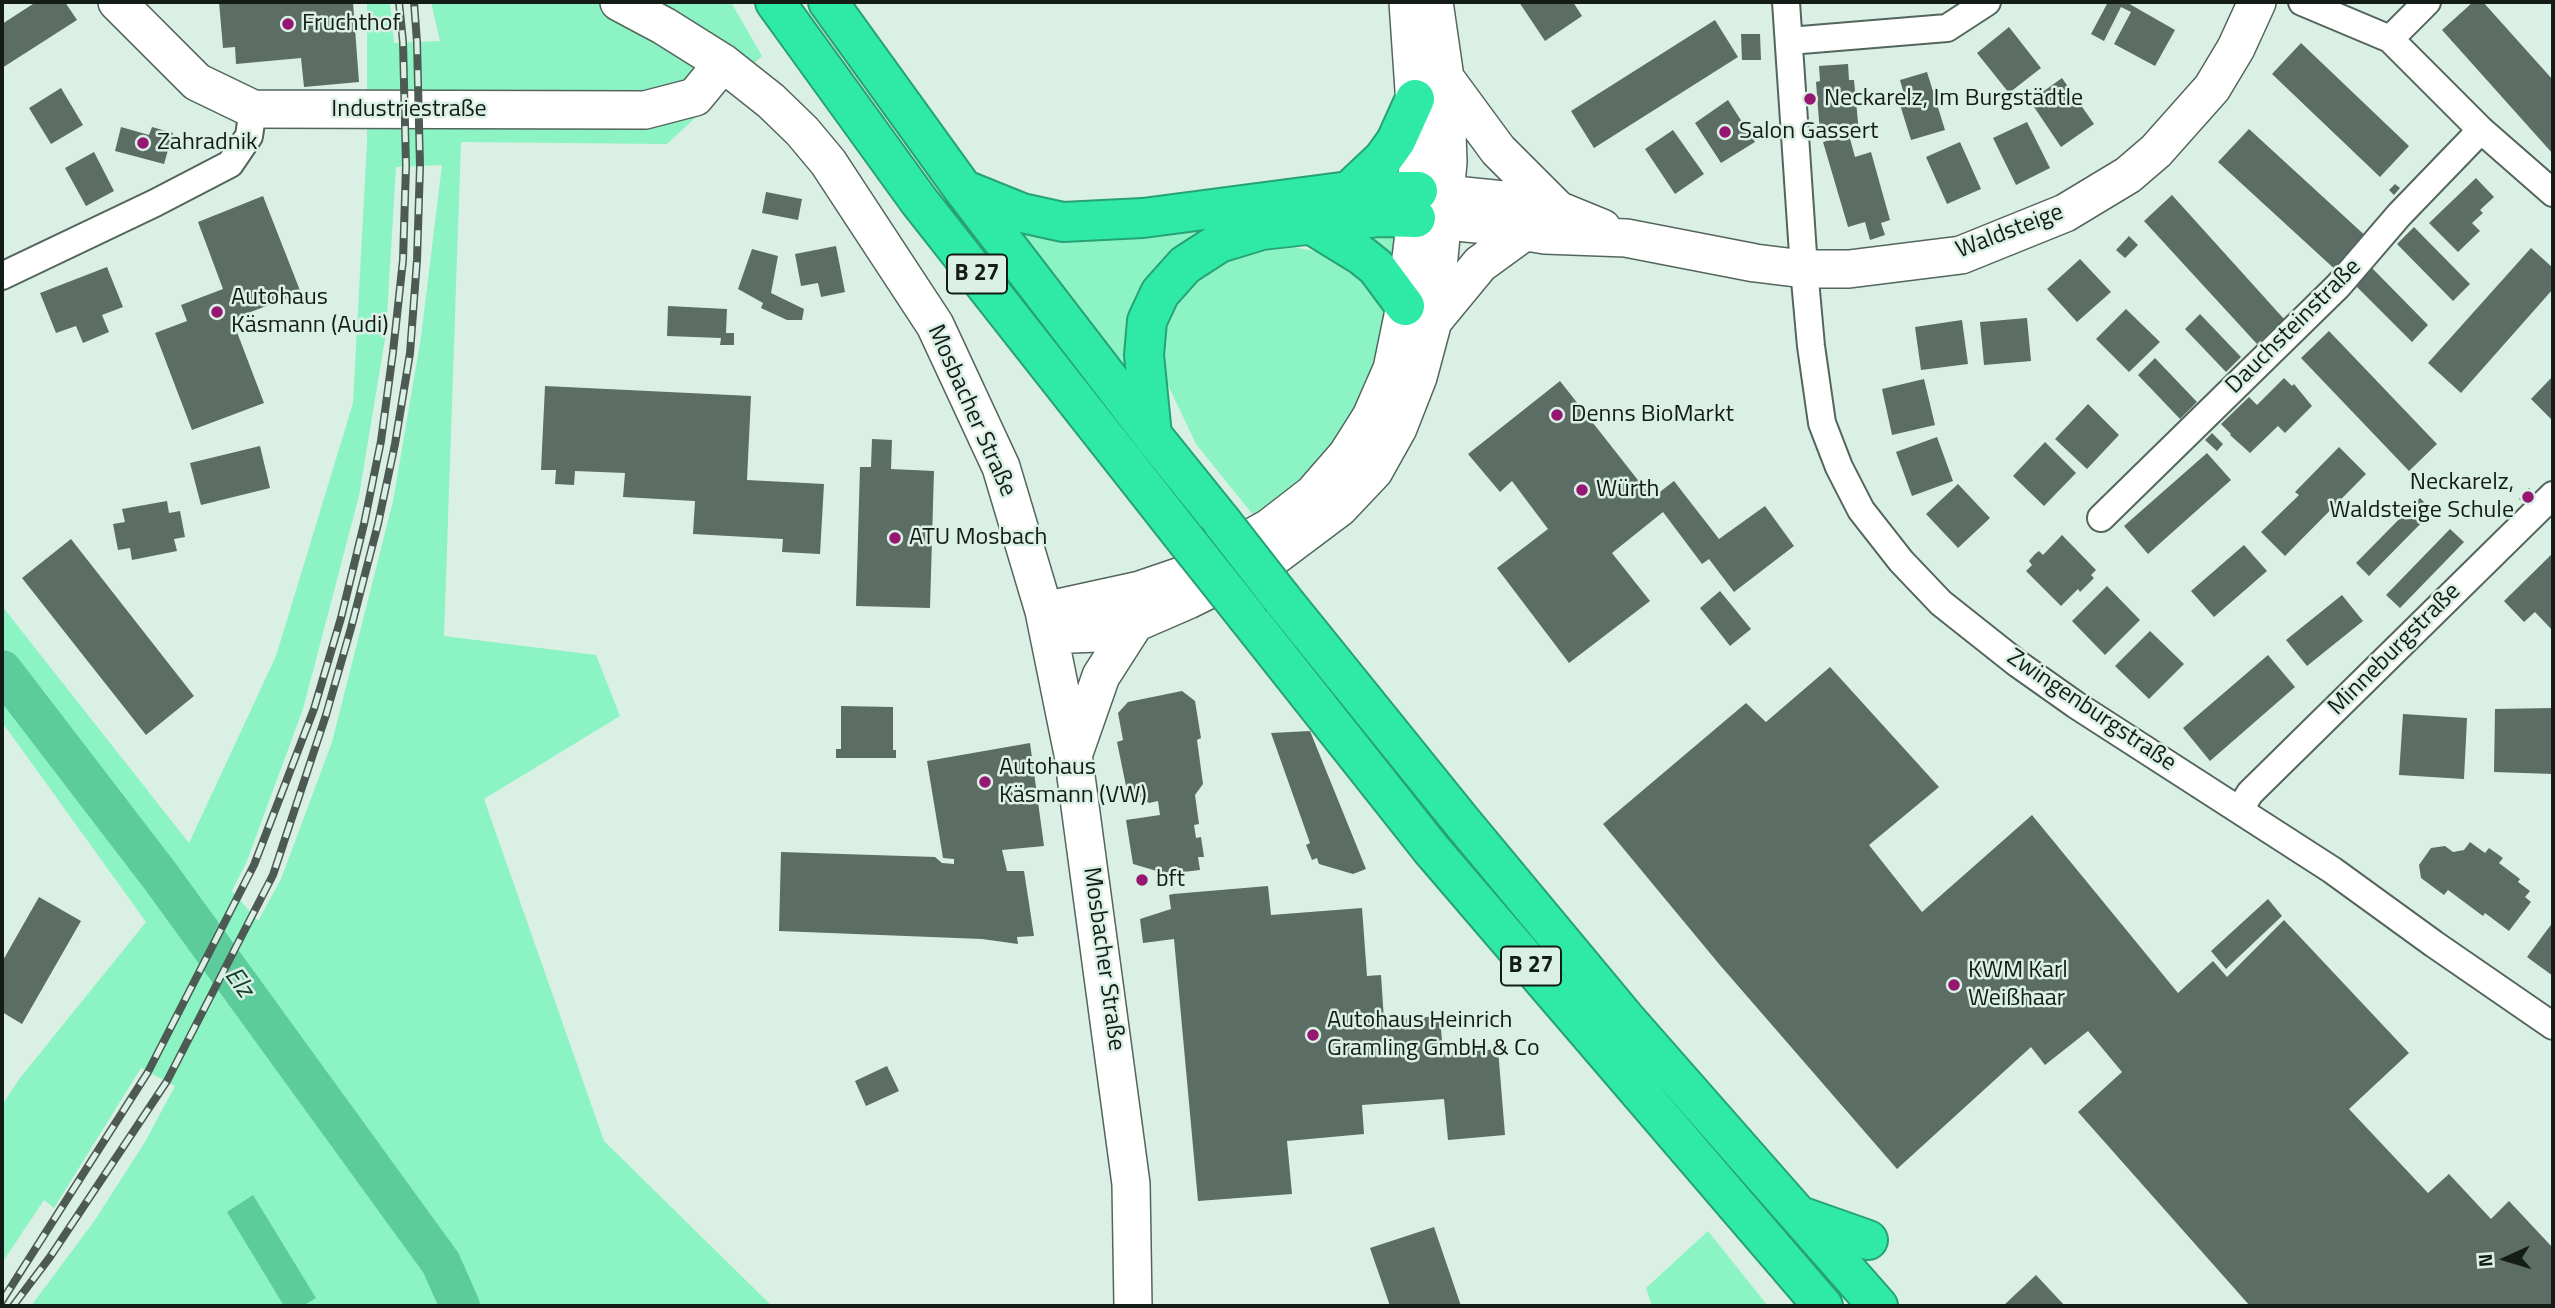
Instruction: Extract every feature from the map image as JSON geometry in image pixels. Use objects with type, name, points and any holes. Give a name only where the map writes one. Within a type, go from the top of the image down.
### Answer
[{"type":"highway","name":"B 27","points":[[775,2],[919,201],[1440,859],[1823,1306]]},
{"type":"highway","name":"B 27","points":[[828,2],[963,189],[1282,599],[1616,1007],[1878,1306]]},
{"type":"highway","points":[[1349,191],[1383,159],[1430,89]]},
{"type":"highway","points":[[963,189],[1022,213],[1063,222],[1143,218],[1349,191],[1431,206]]},
{"type":"highway","points":[[1152,435],[1144,355],[1147,321],[1160,293],[1185,265],[1219,243],[1262,230],[1379,217],[1431,206]]},
{"type":"highway","points":[[1309,223],[1376,267],[1419,314]]},
{"type":"highway","points":[[1795,1214],[1868,1240]]},
{"type":"street","name":"Industriestraße","points":[[117,2],[197,82],[253,109],[645,110],[695,96],[723,63]]},
{"type":"street","points":[[1408,2],[1430,89],[1498,150],[1558,210]]},
{"type":"street","points":[[1047,623],[1096,633],[1122,610],[1269,528],[1313,494],[1347,455],[1371,417],[1419,314],[1431,206],[1418,149],[1430,89],[1434,2]]},
{"type":"street","name":"Zwingenburgstraße","points":[[1786,2],[1804,269],[1822,423],[1839,467],[1861,510],[1902,561],[1964,623],[2018,664],[2076,705],[2332,870],[2553,1026]]},
{"type":"street","points":[[1789,41],[1947,28],[1987,2]]},
{"type":"street","name":"Waldsteige","points":[[1431,206],[1524,232],[1626,238],[1755,263],[1804,269],[1849,269],[1961,255],[2065,213],[2128,175],[2180,126],[2211,88],[2236,48],[2257,2]]},
{"type":"street","points":[[2302,2],[2390,39],[2481,130],[2553,193]]},
{"type":"street","points":[[2390,39],[2427,2]]},
{"type":"street","name":"Mosbacher Straße","points":[[626,6],[723,63],[771,101],[802,131],[828,162],[935,325],[1001,467],[1034,570],[1073,754],[1131,1184],[1133,1306]]},
{"type":"street","points":[[2,276],[230,164],[249,136],[253,109]]},
{"type":"street","name":"Dauchsteinstraße","points":[[2101,518],[2338,286],[2399,215],[2481,130]]},
{"type":"street","name":"Waldsteige","points":[[1431,206],[1558,210],[1626,238]]},
{"type":"street","points":[[1419,314],[1524,232]]},
{"type":"street","name":"Minneburgstraße","points":[[2240,809],[2250,793],[2553,495]]},
{"type":"street","points":[[1034,570],[1122,610]]},
{"type":"street","points":[[1073,754],[1122,610]]},
{"type":"shaded area","points":[[367,2],[390,2],[394,43],[440,41],[431,2],[731,2],[762,56],[667,144],[461,142],[444,636],[596,655],[620,716],[484,799],[604,1141],[772,1306],[31,1306],[95,1220],[145,1142],[175,1086],[141,1068],[54,1208],[44,1200],[2,1263],[2,1105],[20,1078],[146,922],[2,722],[2,606],[189,843],[276,656],[353,403],[367,143]],"holes":[[[442,165],[421,337],[393,501],[332,742],[281,879],[258,921],[232,891],[247,861],[303,709],[359,496],[386,333],[396,167]]]},
{"type":"shaded area","points":[[1310,205],[1197,241],[1133,381],[1002,213]]},
{"type":"shaded area","points":[[1400,231],[1396,272],[1346,233]]},
{"type":"shaded area","points":[[1293,247],[1351,258],[1385,297],[1386,329],[1377,371],[1352,423],[1298,494],[1258,521],[1196,444],[1164,377],[1165,313],[1190,276],[1232,254]]},
{"type":"shaded area","points":[[253,1195],[316,1298],[303,1306],[284,1306],[227,1212]]},
{"type":"shaded area","points":[[1708,1231],[1768,1306],[1652,1306],[1646,1288]]},
{"type":"building","points":[[36,2],[65,2],[77,20],[2,68],[2,24]]},
{"type":"building","name":"Fruchthof","points":[[219,2],[353,2],[359,82],[304,87],[301,58],[236,64],[235,47],[223,48]]},
{"type":"building","points":[[1519,2],[1573,2],[1582,16],[1545,41]]},
{"type":"building","points":[[2108,2],[2126,2],[2175,30],[2155,66],[2114,44],[2131,12],[2121,7],[2104,41],[2091,34]]},
{"type":"building","points":[[2473,2],[2483,2],[2553,80],[2553,154],[2442,30]]},
{"type":"building","points":[[1715,20],[1738,57],[1594,148],[1571,111]]},
{"type":"building","points":[[2009,27],[2041,68],[2009,93],[1977,53]]},
{"type":"building","points":[[1741,34],[1760,34],[1761,60],[1742,60]]},
{"type":"building","points":[[2301,43],[2409,146],[2380,177],[2272,74]]},
{"type":"building","points":[[1848,64],[1849,80],[1854,80],[1859,133],[1820,134],[1816,82],[1820,81],[1819,66]]},
{"type":"building","points":[[1927,72],[1945,130],[1911,140],[1897,95],[1904,94],[1900,80]]},
{"type":"building","points":[[2062,78],[2094,124],[2061,147],[2030,101]]},
{"type":"building","points":[[61,88],[83,125],[51,144],[29,108]]},
{"type":"building","points":[[1728,100],[1755,142],[1721,163],[1695,123]]},
{"type":"building","points":[[2027,122],[2050,168],[2016,185],[1993,138]]},
{"type":"building","name":"Zahradnik","points":[[121,127],[149,135],[152,127],[173,133],[164,164],[115,151]]},
{"type":"building","points":[[2249,129],[2370,240],[2339,273],[2218,162]]},
{"type":"building","points":[[1673,130],[1704,174],[1675,194],[1645,149]]},
{"type":"building","points":[[1849,135],[1855,157],[1871,152],[1890,220],[1881,223],[1885,235],[1870,240],[1865,222],[1848,227],[1823,142]]},
{"type":"building","points":[[1960,142],[1981,189],[1947,204],[1926,157]]},
{"type":"building","points":[[94,152],[114,191],[86,206],[65,168]]},
{"type":"building","points":[[2476,178],[2494,197],[2480,210],[2483,213],[2472,223],[2480,231],[2458,252],[2429,223]]},
{"type":"building","points":[[2395,184],[2400,188],[2394,195],[2389,190]]},
{"type":"building","points":[[766,192],[802,199],[798,220],[762,213]]},
{"type":"building","points":[[2172,195],[2284,319],[2257,344],[2144,221]]},
{"type":"building","name":"Autohaus Käsmann (Audi)","points":[[263,196],[301,293],[232,319],[264,403],[192,430],[155,333],[187,321],[181,305],[223,289],[198,222]]},
{"type":"building","points":[[2414,227],[2470,284],[2453,301],[2397,244]]},
{"type":"building","points":[[2129,236],[2138,245],[2125,258],[2116,250]]},
{"type":"building","points":[[836,246],[845,292],[821,297],[818,283],[801,286],[795,254]]},
{"type":"building","points":[[2531,248],[2553,268],[2553,289],[2461,393],[2428,363]]},
{"type":"building","points":[[752,249],[778,256],[771,293],[804,309],[802,320],[787,320],[761,308],[763,303],[738,289]]},
{"type":"building","points":[[2080,259],[2111,292],[2077,322],[2047,289]]},
{"type":"building","points":[[107,267],[123,307],[102,315],[109,332],[83,343],[76,326],[56,333],[40,293]]},
{"type":"building","points":[[2372,268],[2428,325],[2412,342],[2355,285]]},
{"type":"building","points":[[668,306],[727,309],[726,333],[734,333],[734,345],[720,345],[721,338],[667,336]]},
{"type":"building","points":[[2126,309],[2160,342],[2129,372],[2096,339]]},
{"type":"building","points":[[2200,314],[2241,357],[2226,372],[2185,329]]},
{"type":"building","points":[[2027,318],[2031,361],[1984,365],[1980,322]]},
{"type":"building","points":[[1962,320],[1968,364],[1921,370],[1915,327]]},
{"type":"building","points":[[2329,331],[2437,444],[2409,471],[2301,358]]},
{"type":"building","points":[[2155,358],[2197,402],[2180,419],[2138,375]]},
{"type":"building","points":[[2553,376],[2553,421],[2531,399]]},
{"type":"building","points":[[2284,378],[2292,386],[2294,384],[2312,406],[2285,433],[2278,426],[2250,453],[2221,424],[2249,397],[2257,405]]},
{"type":"building","points":[[1924,379],[1935,425],[1892,435],[1882,389]]},
{"type":"building","points":[[1560,381],[1652,498],[1674,481],[1719,539],[1765,506],[1794,546],[1734,592],[1709,559],[1702,564],[1663,512],[1612,553],[1650,601],[1569,663],[1497,568],[1548,529],[1512,481],[1500,492],[1468,454]]},
{"type":"building","points":[[545,386],[751,396],[747,480],[824,484],[820,554],[782,552],[783,539],[693,534],[695,501],[623,497],[625,473],[575,471],[574,485],[555,484],[556,470],[541,470]]},
{"type":"building","points":[[2088,404],[2119,435],[2087,469],[2055,439]]},
{"type":"building","points":[[2212,433],[2223,444],[2217,451],[2205,440]]},
{"type":"building","points":[[1937,437],[1953,481],[1912,496],[1896,452]]},
{"type":"building","name":"ATU Mosbach","points":[[872,439],[892,440],[891,469],[934,471],[930,608],[856,606],[860,467],[871,467]]},
{"type":"building","points":[[2045,442],[2076,473],[2044,506],[2013,476]]},
{"type":"building","points":[[260,446],[270,488],[201,505],[190,463]]},
{"type":"building","points":[[2339,447],[2366,474],[2285,556],[2261,532],[2299,495],[2295,492]]},
{"type":"building","points":[[2207,453],[2231,480],[2148,554],[2124,526]]},
{"type":"building","points":[[1958,484],[1990,518],[1958,548],[1926,514]]},
{"type":"building","points":[[2529,488],[2536,494],[2526,504],[2519,499]]},
{"type":"building","points":[[2420,498],[2433,511],[2369,576],[2356,563]]},
{"type":"building","points":[[167,501],[169,513],[180,511],[185,537],[174,539],[177,551],[132,560],[130,548],[118,550],[113,524],[125,522],[122,509]]},
{"type":"building","points":[[2450,529],[2464,542],[2400,608],[2386,595]]},
{"type":"building","points":[[2062,535],[2096,570],[2091,575],[2094,578],[2061,606],[2026,571],[2032,565],[2029,561],[2035,554],[2039,551],[2043,555]]},
{"type":"building","points":[[71,539],[194,696],[146,735],[22,578]]},
{"type":"building","points":[[2244,545],[2267,571],[2214,617],[2191,591]]},
{"type":"building","points":[[2553,553],[2553,631],[2535,612],[2524,622],[2504,601]]},
{"type":"building","points":[[2107,586],[2140,620],[2105,655],[2072,621]]},
{"type":"building","points":[[1720,591],[1751,629],[1730,646],[1700,608]]},
{"type":"building","points":[[2342,595],[2363,621],[2307,666],[2286,640]]},
{"type":"building","points":[[2150,631],[2184,664],[2149,699],[2115,666]]},
{"type":"building","points":[[2268,655],[2295,687],[2210,761],[2183,728]]},
{"type":"building","name":"KWM Karl Weißhaar","points":[[1830,667],[1939,787],[1869,845],[1922,912],[2032,815],[2178,993],[2213,961],[2227,977],[2284,920],[2409,1053],[2349,1109],[2428,1193],[2449,1174],[2491,1219],[2509,1201],[2553,1248],[2553,1306],[2250,1306],[2078,1112],[2122,1072],[2088,1031],[2045,1065],[2031,1047],[1897,1169],[1719,964],[1603,824],[1746,703],[1766,722]]},
{"type":"building","points":[[1182,691],[1195,701],[1201,738],[1197,740],[1203,784],[1195,795],[1199,824],[1194,825],[1196,838],[1201,837],[1204,857],[1198,857],[1200,870],[1167,874],[1133,864],[1126,820],[1160,815],[1158,801],[1149,803],[1126,786],[1117,742],[1123,740],[1118,713],[1128,702]]},
{"type":"building","points":[[841,706],[893,707],[893,750],[896,750],[896,758],[836,758],[836,749],[841,749]]},
{"type":"building","points":[[2553,708],[2553,774],[2494,772],[2495,709]]},
{"type":"building","points":[[2403,714],[2467,718],[2464,779],[2399,775]]},
{"type":"building","points":[[1310,731],[1366,869],[1353,874],[1319,864],[1317,858],[1312,860],[1306,845],[1310,843],[1271,733]]},
{"type":"building","points":[[1030,743],[1044,846],[1002,850],[1007,871],[1024,871],[1034,936],[1017,937],[1018,944],[982,939],[779,931],[781,852],[935,857],[942,863],[954,864],[954,859],[943,858],[927,761]]},
{"type":"building","points":[[2470,842],[2485,853],[2489,848],[2503,858],[2499,863],[2520,879],[2518,882],[2530,891],[2525,897],[2531,902],[2509,931],[2448,890],[2444,895],[2421,878],[2419,865],[2431,848],[2445,846],[2453,852],[2464,850]]},
{"type":"building","name":"Autohaus Heinrich Gramling GmbH & Co","points":[[1268,886],[1271,915],[1362,908],[1367,976],[1381,975],[1384,1020],[1440,1016],[1443,1054],[1498,1049],[1505,1135],[1448,1140],[1444,1099],[1362,1105],[1364,1134],[1287,1141],[1292,1194],[1198,1201],[1174,939],[1143,943],[1140,919],[1171,909],[1169,895]]},
{"type":"building","points":[[39,897],[81,921],[22,1024],[2,1012],[2,962]]},
{"type":"building","points":[[2268,899],[2282,916],[2226,969],[2211,951]]},
{"type":"building","points":[[2553,922],[2553,976],[2527,957]]},
{"type":"building","points":[[887,1066],[899,1091],[866,1106],[855,1081]]},
{"type":"building","points":[[1434,1227],[1461,1306],[1390,1306],[1370,1248]]},
{"type":"building","points":[[2036,1275],[2065,1306],[2003,1306]]},
{"type":"waterway","name":"Elz","points":[[2,670],[160,876],[441,1263],[460,1306]]},
{"type":"railway","points":[[2,1301],[148,1072],[254,865],[314,709],[341,618],[364,524],[381,441],[393,352],[403,260],[406,166],[403,42],[399,2]]},
{"type":"railway","points":[[13,1306],[50,1257],[167,1081],[273,875],[326,715],[378,524],[410,353],[420,166],[414,2]]},
{"type":"place","name":"Fruchthof","points":[[288,24]]},
{"type":"place","name":"Neckarelz, Im Burgstädtle","points":[[1810,99]]},
{"type":"place","name":"Salon Gassert","points":[[1725,132]]},
{"type":"place","name":"Zahradnik","points":[[143,143]]},
{"type":"place","name":"Autohaus Käsmann (Audi)","points":[[217,312]]},
{"type":"place","name":"Denns BioMarkt","points":[[1557,415]]},
{"type":"place","name":"Würth","points":[[1582,490]]},
{"type":"place","name":"Neckarelz, Waldsteige Schule","points":[[2528,497]]},
{"type":"place","name":"ATU Mosbach","points":[[895,538]]},
{"type":"place","name":"Autohaus Käsmann (VW)","points":[[985,782]]},
{"type":"place","name":"bft","points":[[1142,880]]},
{"type":"place","name":"KWM Karl Weißhaar","points":[[1954,985]]},
{"type":"place","name":"Autohaus Heinrich Gramling GmbH & Co","points":[[1313,1035]]}]
